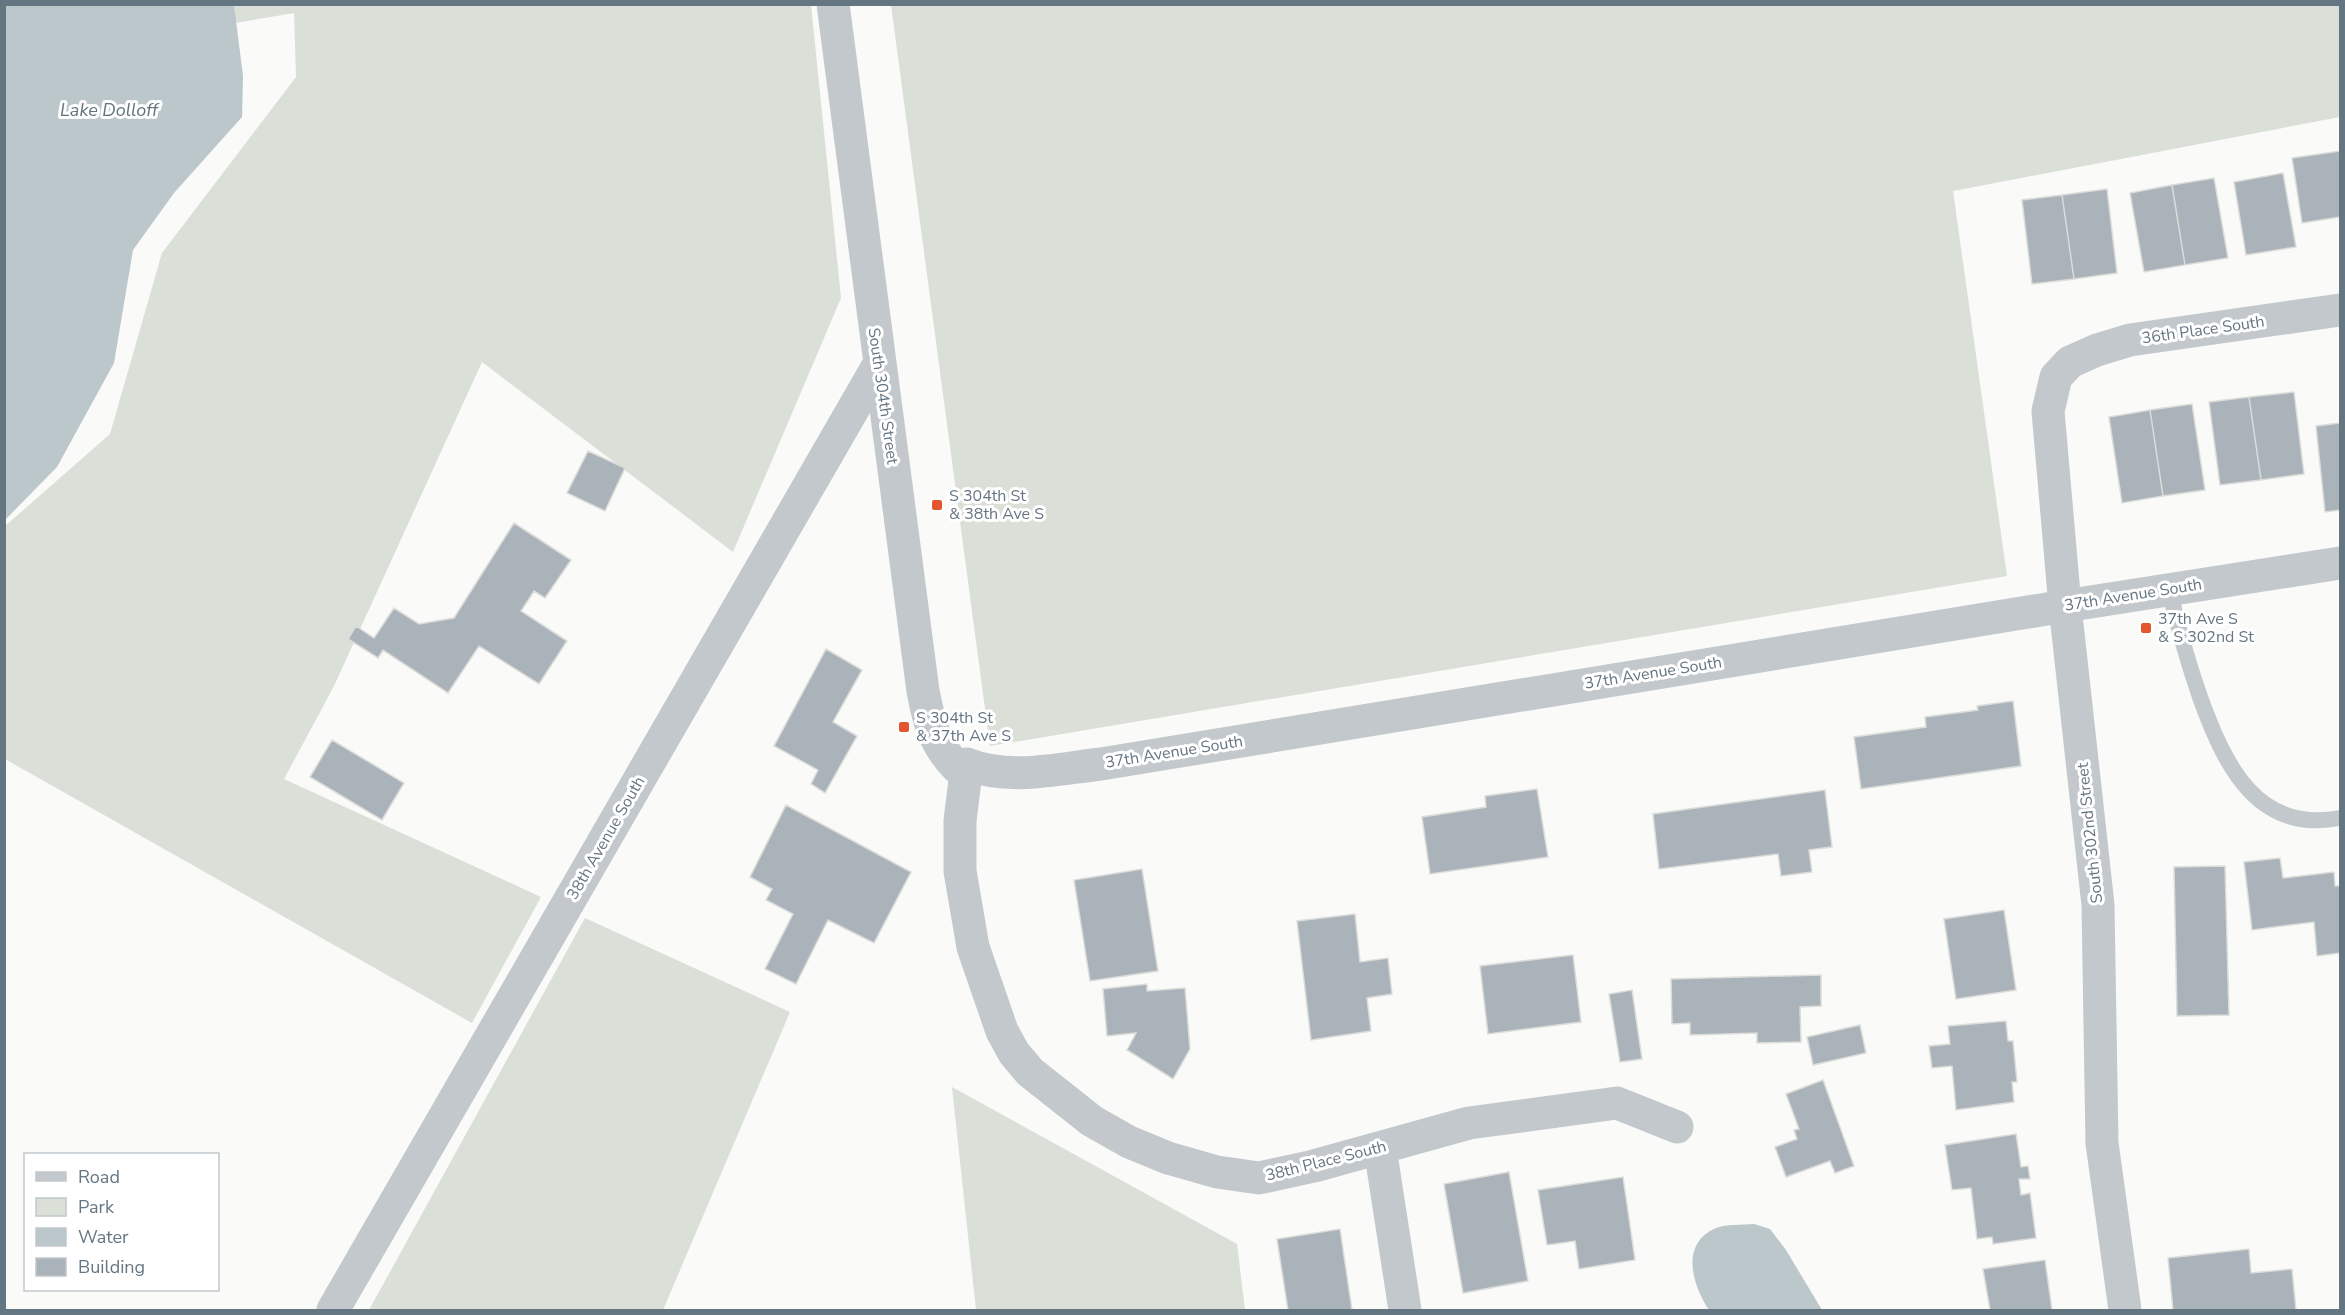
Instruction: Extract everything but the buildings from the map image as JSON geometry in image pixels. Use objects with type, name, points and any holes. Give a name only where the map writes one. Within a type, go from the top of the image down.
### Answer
[{"type":"street","name":"South 304th Street","points":[[833,4],[878,366],[929,721],[933,736],[946,756],[957,767],[967,764]]},
{"type":"street","name":"36th Place South","points":[[2070,362],[2097,350],[2130,340],[2340,310]]},
{"type":"street","name":"South 302nd Street","points":[[2070,362],[2056,377],[2048,411],[2065,606],[2098,905],[2102,1143],[2124,1311]]},
{"type":"street","name":"38th Avenue South","points":[[333,1311],[878,366]]},
{"type":"street","name":"37th Avenue South","points":[[967,764],[989,771],[1018,773],[1101,764],[2340,563]]},
{"type":"street","name":"38th Place South","points":[[967,764],[958,844],[960,871],[973,947],[1002,1031],[1014,1053],[1030,1072],[1092,1122],[1129,1142],[1168,1158],[1217,1172],[1259,1178],[1469,1123],[1617,1103],[1677,1127]]},
{"type":"street","points":[[1380,1148],[1405,1311]]},
{"type":"lane","points":[[2169,589],[2183,651],[2217,742],[2233,771],[2250,793],[2270,808],[2298,818],[2340,818]]},
{"type":"green space","points":[[234,5],[811,5],[841,298],[733,552],[482,362],[334,686],[284,779],[541,897],[472,1023],[5,759],[4,527],[110,434],[162,253],[296,77],[294,13],[235,23]]},
{"type":"green space","points":[[891,5],[2340,5],[2340,117],[1953,191],[2007,576],[990,746]]},
{"type":"green space","points":[[585,918],[790,1012],[663,1310],[369,1310]]},
{"type":"green space","points":[[952,1087],[1237,1244],[1245,1310],[976,1310]]},
{"type":"water","name":"Lake Dolloff","points":[[5,4],[234,5],[243,76],[242,117],[174,193],[133,250],[114,363],[57,467],[5,520]]},
{"type":"water","points":[[1754,1224],[1770,1229],[1786,1250],[1822,1310],[1709,1310],[1694,1278],[1693,1255],[1697,1244],[1704,1235],[1716,1228]]},
{"type":"place","name":"S 304th St & 38th Ave S","points":[[937,505]]},
{"type":"place","name":"37th Ave S & S 302nd St","points":[[2146,628]]},
{"type":"place","name":"S 304th St & 37th Ave S","points":[[904,727]]}]
